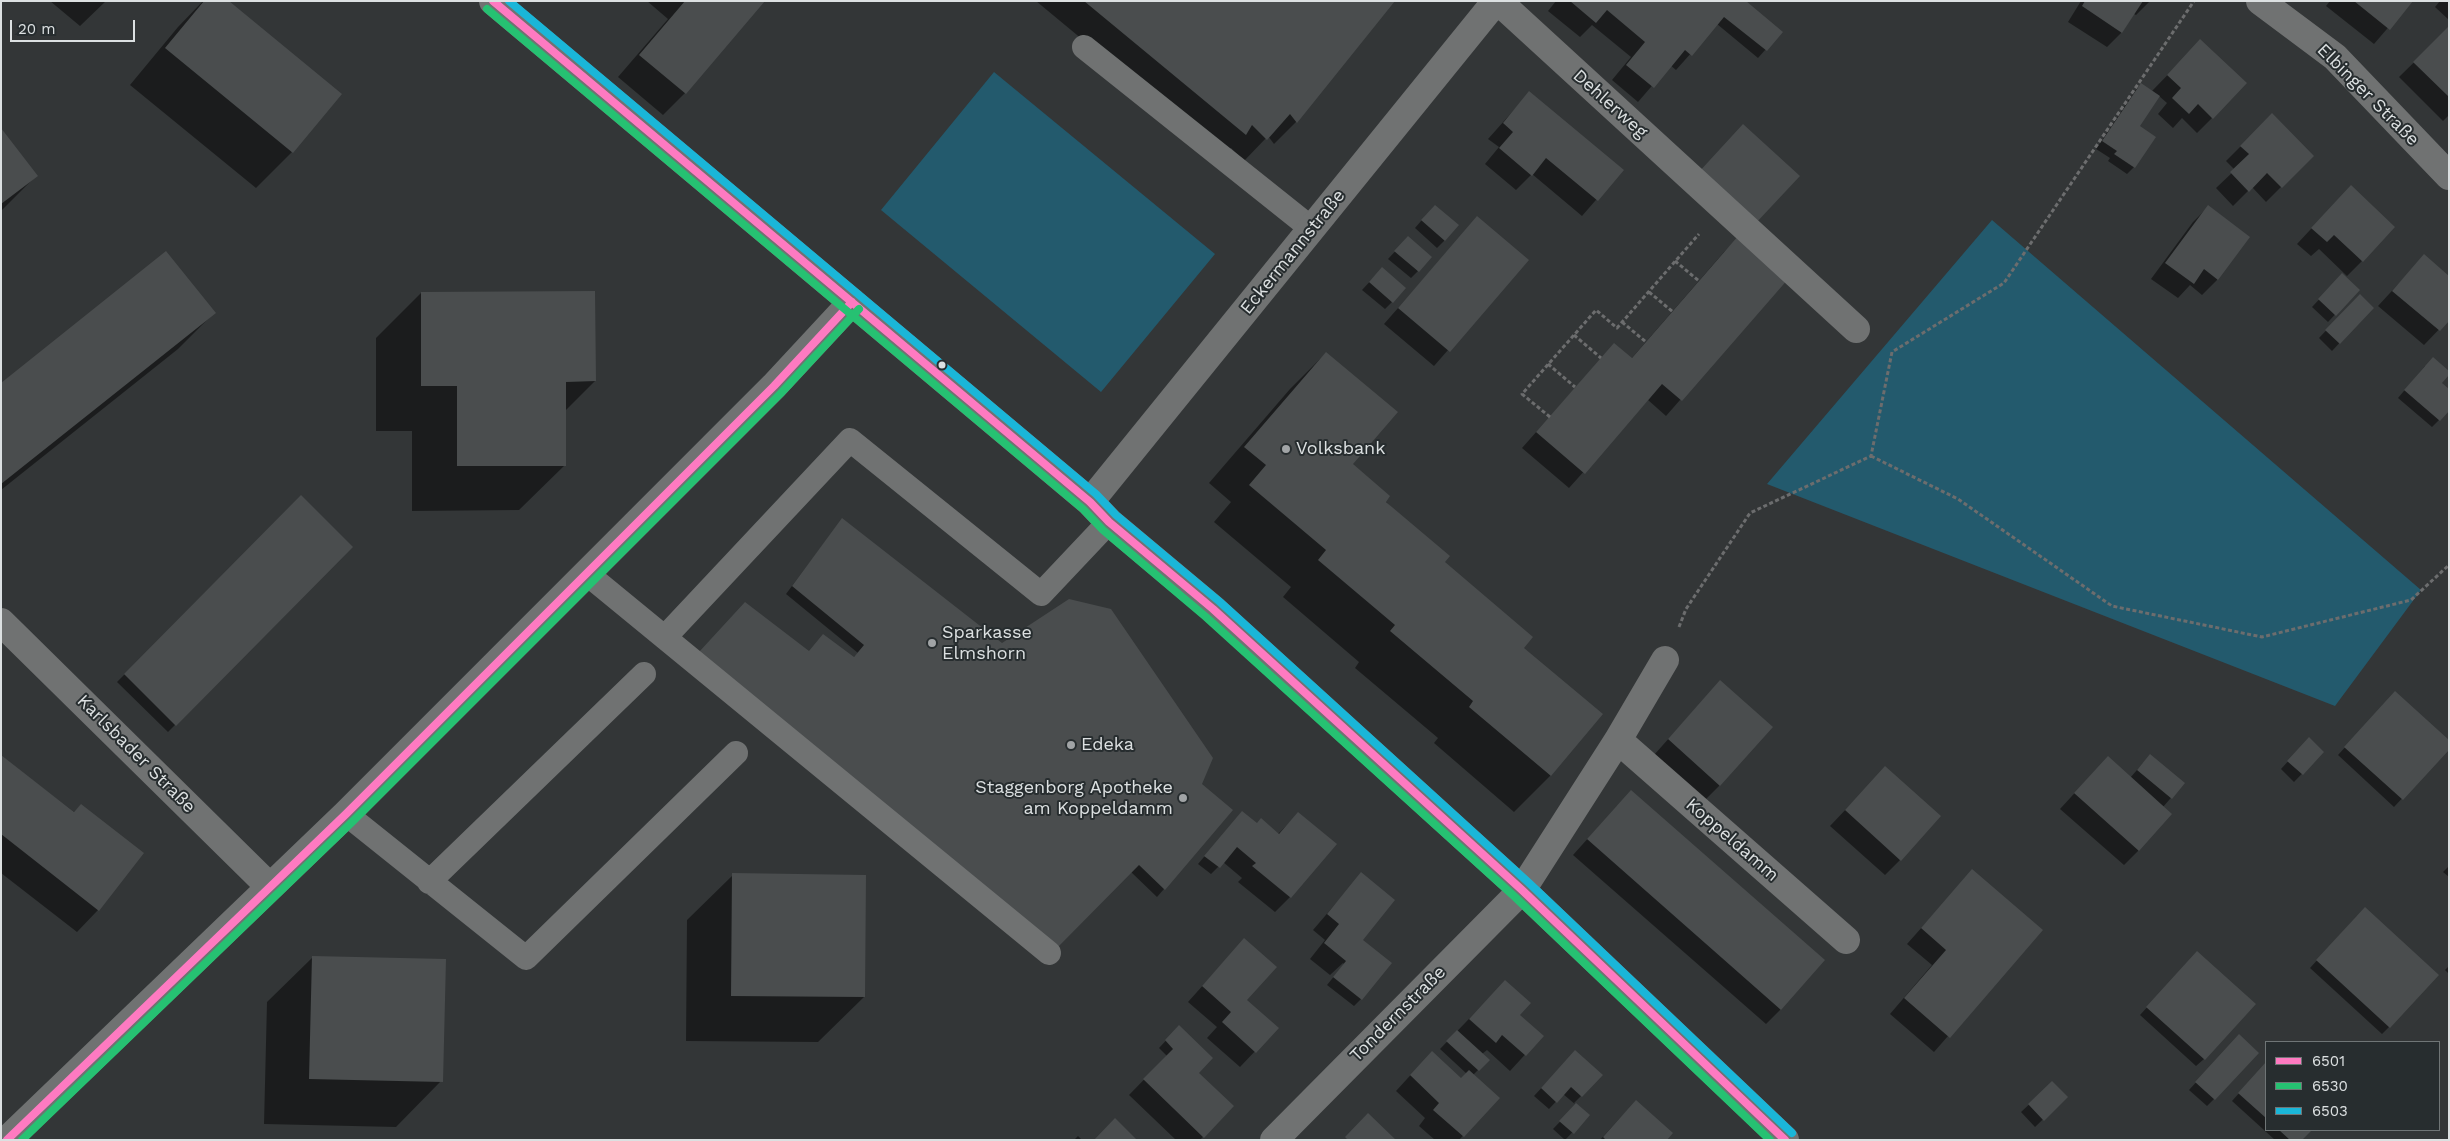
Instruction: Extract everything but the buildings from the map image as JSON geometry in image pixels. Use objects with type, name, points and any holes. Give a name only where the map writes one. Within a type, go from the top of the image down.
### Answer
[{"type":"street","points":[[493,1],[1090,502],[1109,522],[1213,609],[1522,890],[1785,1140]]},
{"type":"street","name":"Dehlerweg","points":[[1497,1],[1856,329]]},
{"type":"street","name":"Eckermannstraße","points":[[1090,502],[1497,1]]},
{"type":"street","name":"Elbinger Straße","points":[[2260,1],[2335,57],[2449,176]]},
{"type":"street","points":[[7,1140],[346,814],[774,386],[852,302]]},
{"type":"street","name":"Karlsbader Straße","points":[[1,622],[270,886]]},
{"type":"street","points":[[1522,890],[1618,740],[1665,660]]},
{"type":"street","name":"Koppeldamm","points":[[1618,740],[1846,940]]},
{"type":"street","name":"Tondernstraße","points":[[1274,1140],[1522,890]]},
{"type":"lane","points":[[1084,47],[1312,229]]},
{"type":"lane","points":[[664,637],[850,440],[1040,594],[1109,522]]},
{"type":"lane","points":[[586,573],[1050,953]]},
{"type":"lane","points":[[429,882],[644,674]]},
{"type":"lane","points":[[346,814],[526,958],[736,753]]},
{"type":"path","points":[[1871,456],[1892,352],[2004,283],[2194,1]]},
{"type":"path","points":[[1550,417],[1522,394],[1596,310],[1617,328],[1722,207]]},
{"type":"path","points":[[1675,261],[1699,281]]},
{"type":"path","points":[[1649,292],[1673,312]]},
{"type":"path","points":[[1622,322],[1646,342]]},
{"type":"path","points":[[1574,335],[1601,358]]},
{"type":"path","points":[[1548,364],[1576,387]]},
{"type":"path","points":[[1871,456],[1958,499],[2112,606],[2262,637],[2411,600],[2449,565]]},
{"type":"path","points":[[1665,660],[1686,609],[1750,513],[1871,456]]},
{"type":"shaded area","points":[[994,72],[1215,254],[1101,392],[881,210]]},
{"type":"shaded area","points":[[1992,220],[2421,590],[2335,706],[1767,484]]},
{"type":"transit line","name":"6501","points":[[493,1],[1090,502],[1109,522],[1213,609],[1522,890],[1785,1140]]},
{"type":"transit line","name":"6503","points":[[509,1],[1096,494],[1116,515],[1220,602],[1529,883],[1792,1133]]},
{"type":"transit line","name":"6530","points":[[487,9],[1083,509],[1103,530],[1206,617],[1515,897],[1770,1140]]},
{"type":"transit line","name":"6501","points":[[7,1140],[346,814],[774,386],[852,302]]},
{"type":"transit line","name":"6530","points":[[22,1140],[353,821],[781,393],[859,309]]},
{"type":"place","name":"Volksbank","points":[[1286,449]]},
{"type":"place","name":"Sparkasse Elmshorn","points":[[932,643]]},
{"type":"place","name":"Edeka","points":[[1071,745]]},
{"type":"place","name":"Staggenborg Apotheke am Koppeldamm","points":[[1183,798]]}]
